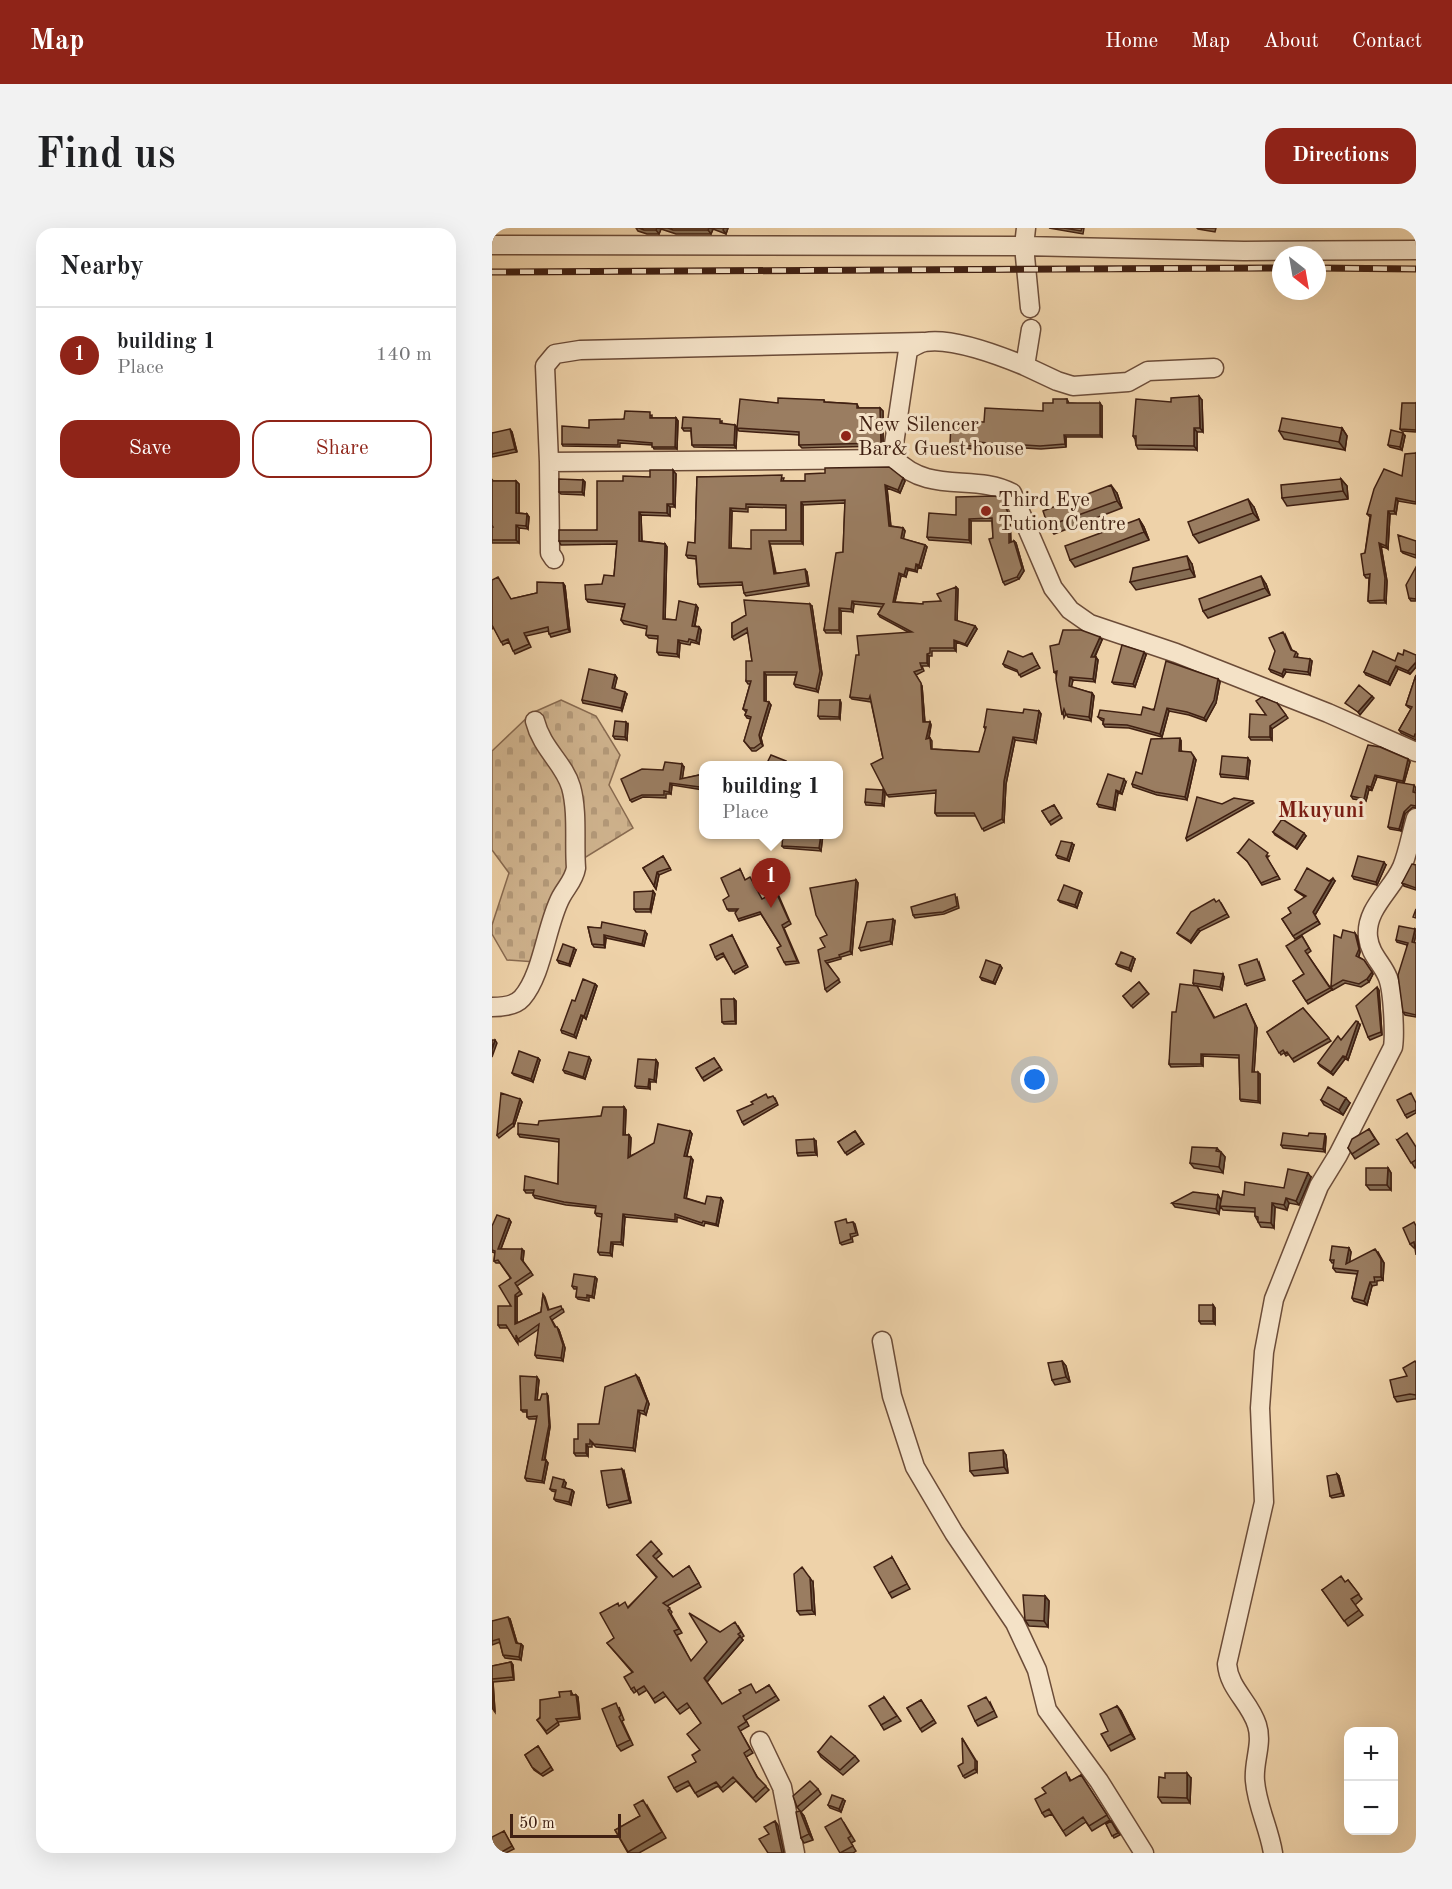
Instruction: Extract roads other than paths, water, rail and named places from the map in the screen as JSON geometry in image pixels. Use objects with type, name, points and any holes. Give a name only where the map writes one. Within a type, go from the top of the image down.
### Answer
[{"type":"street","points":[[492,245],[842,237],[1025,237],[1244,251],[1416,250]]},
{"type":"street","points":[[1025,237],[1030,308]]},
{"type":"street","points":[[1025,366],[1031,329]]},
{"type":"street","points":[[925,342],[908,350],[894,444],[896,459],[908,470],[924,478],[997,488],[1012,493],[1053,588],[1070,610],[1090,624],[1176,653],[1372,731],[1416,752]]},
{"type":"street","points":[[554,559],[550,553],[545,366],[555,354],[580,350],[944,342],[1004,357],[1073,386],[1128,382],[1148,371],[1214,368]]},
{"type":"street","points":[[549,462],[896,459]]},
{"type":"street","points":[[492,1007],[511,1005],[525,994],[540,959],[558,904],[576,868],[571,788],[560,766],[545,747],[535,721]]},
{"type":"street","points":[[1273,1853],[1254,1778],[1260,1739],[1258,1728],[1231,1683],[1227,1664],[1264,1502],[1260,1408],[1264,1352],[1274,1299],[1319,1186],[1338,1155],[1393,1047],[1395,1030],[1388,978],[1372,952],[1368,936],[1379,900],[1394,882],[1403,866],[1416,818]]},
{"type":"street","points":[[882,1341],[892,1396],[915,1467],[949,1525],[1015,1623],[1037,1670],[1047,1710],[1099,1781],[1144,1853]]},
{"type":"street","points":[[760,1741],[782,1787],[795,1853]]},
{"type":"railway","points":[[492,272],[1272,268]]},
{"type":"railway","points":[[1326,268],[1416,269]]},
{"type":"place","name":"New Silencer Bar& Guest house","points":[[846,436]]},
{"type":"place","name":"Third Eye Tution Centre","points":[[986,511]]},
{"type":"place","name":"building 1","points":[[771,908]]},
{"type":"district","name":"Mkuyuni","points":[[1321,809]]}]
